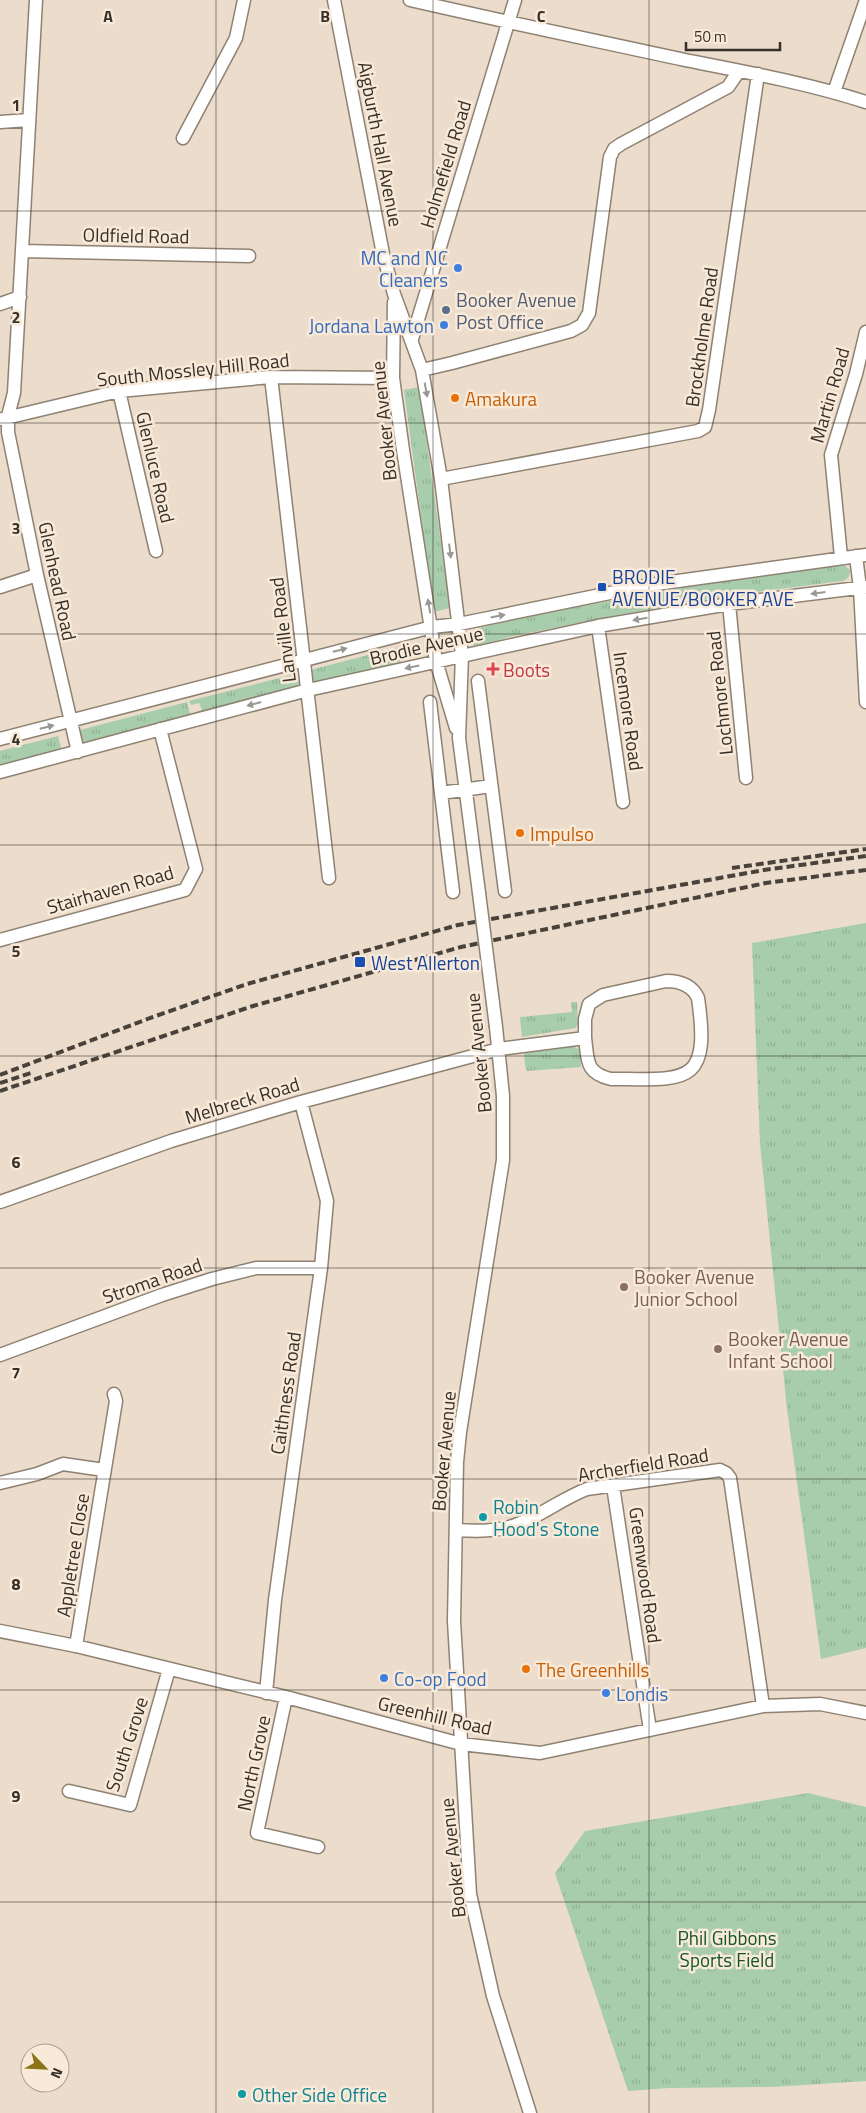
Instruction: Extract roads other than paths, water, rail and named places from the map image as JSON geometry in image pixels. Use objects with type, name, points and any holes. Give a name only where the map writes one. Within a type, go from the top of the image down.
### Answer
[{"type":"street","name":"Glenhead Road","points":[[36,0],[14,394],[4,418],[69,721],[78,752]]},
{"type":"street","points":[[183,138],[236,38],[244,0]]},
{"type":"street","name":"Aigburth Hall Avenue","points":[[334,0],[383,254],[394,294]]},
{"type":"street","points":[[410,0],[508,23],[758,74],[834,92],[866,102]]},
{"type":"street","name":"Holmefield Road","points":[[412,339],[515,0]]},
{"type":"street","points":[[834,92],[866,0]]},
{"type":"street","points":[[422,370],[571,331],[582,325],[589,313],[610,157],[614,149],[728,87],[739,71]]},
{"type":"street","name":"Brockholme Road","points":[[441,479],[698,431],[705,427],[758,74]]},
{"type":"street","points":[[0,122],[30,120]]},
{"type":"street","name":"Oldfield Road","points":[[22,251],[249,256]]},
{"type":"street","name":"Booker Avenue","points":[[394,294],[422,370],[441,479],[462,655],[459,738]]},
{"type":"street","name":"Booker Avenue","points":[[394,294],[393,378],[403,450],[432,626],[436,662],[459,738],[499,1049],[504,1118],[504,1160],[460,1432],[454,1621],[470,1894],[493,1996],[530,2113]]},
{"type":"street","points":[[0,304],[20,297]]},
{"type":"street","name":"Martin Road","points":[[841,557],[831,455],[856,374],[866,332]]},
{"type":"street","name":"South Mossley Hill Road","points":[[4,418],[119,391],[271,377],[393,378]]},
{"type":"street","name":"Lanville Road","points":[[271,377],[329,878]]},
{"type":"street","name":"Glenluce Road","points":[[119,391],[156,551]]},
{"type":"street","points":[[861,556],[866,702]]},
{"type":"street","name":"Brodie Avenue","points":[[0,739],[432,626],[459,624],[649,585],[841,557],[861,556]]},
{"type":"street","points":[[0,587],[37,575]]},
{"type":"street","name":"Brodie Avenue","points":[[0,772],[308,690],[462,655],[598,626],[729,604],[863,587]]},
{"type":"street","name":"Lochmore Road","points":[[729,604],[746,778]]},
{"type":"street","name":"Incemore Road","points":[[598,626],[623,802]]},
{"type":"street","points":[[478,681],[504,891]]},
{"type":"street","points":[[461,697],[480,695]]},
{"type":"street","points":[[430,702],[453,892]]},
{"type":"street","name":"Stairhaven Road","points":[[0,940],[184,890],[196,869],[160,729]]},
{"type":"street","points":[[441,793],[491,786]]},
{"type":"street","points":[[666,981],[675,981],[690,987],[695,991],[698,998],[701,1054],[694,1066],[683,1075],[668,1078],[611,1079],[603,1077],[591,1069],[588,1063],[585,1038],[585,1019],[588,1004],[603,995],[666,981]]},
{"type":"street","name":"Melbreck Road","points":[[0,1202],[171,1141],[301,1102],[499,1049],[585,1038]]},
{"type":"street","name":"Caithness Road","points":[[266,1693],[275,1600],[321,1268],[327,1201],[301,1102]]},
{"type":"street","name":"Stroma Road","points":[[0,1355],[162,1295],[212,1279],[256,1268],[321,1268]]},
{"type":"street","name":"Appletree Close","points":[[76,1646],[116,1401],[114,1394]]},
{"type":"street","name":"Appletree Close","points":[[0,1483],[37,1474],[62,1464],[104,1470]]},
{"type":"street","name":"Archerfield Road","points":[[456,1530],[500,1529],[517,1525],[587,1488],[613,1486],[720,1470],[729,1475],[763,1706]]},
{"type":"street","name":"Greenwood Road","points":[[613,1486],[650,1730]]},
{"type":"street","name":"Greenhill Road","points":[[0,1631],[76,1646],[286,1697],[461,1744],[540,1753],[763,1706],[820,1704],[866,1713]]},
{"type":"street","name":"South Grove","points":[[69,1791],[130,1805],[169,1669]]},
{"type":"street","name":"North Grove","points":[[286,1697],[258,1833],[318,1847]]},
{"type":"railway","points":[[732,868],[866,849]]},
{"type":"railway","points":[[0,1075],[150,1018],[247,984],[458,925],[764,870],[866,856]]},
{"type":"railway","points":[[0,1091],[253,1006],[461,947],[766,883],[866,870]]},
{"type":"railway","points":[[0,1083],[31,1073]]},
{"type":"place","name":"MC and NC Cleaners","points":[[458,268]]},
{"type":"place","name":"Booker Avenue Post Office","points":[[446,310]]},
{"type":"place","name":"Jordana Lawton","points":[[444,325]]},
{"type":"place","name":"Amakura","points":[[455,398]]},
{"type":"place","name":"BRODIE AVENUE/BOOKER AVE","points":[[602,587]]},
{"type":"place","name":"Boots","points":[[493,669]]},
{"type":"place","name":"Impulso","points":[[520,833]]},
{"type":"place","name":"West Allerton","points":[[360,962]]},
{"type":"place","name":"Booker Avenue Junior School","points":[[624,1287]]},
{"type":"place","name":"Booker Avenue Infant School","points":[[718,1349]]},
{"type":"place","name":"Robin Hood's Stone","points":[[483,1517]]},
{"type":"place","name":"The Greenhills","points":[[526,1669]]},
{"type":"place","name":"Co-op Food","points":[[384,1678]]},
{"type":"place","name":"Londis","points":[[606,1693]]},
{"type":"place","name":"Other Side Office","points":[[242,2094]]},
{"type":"park label","name":"Phil Gibbons Sports Field","points":[[727,1948]]}]
